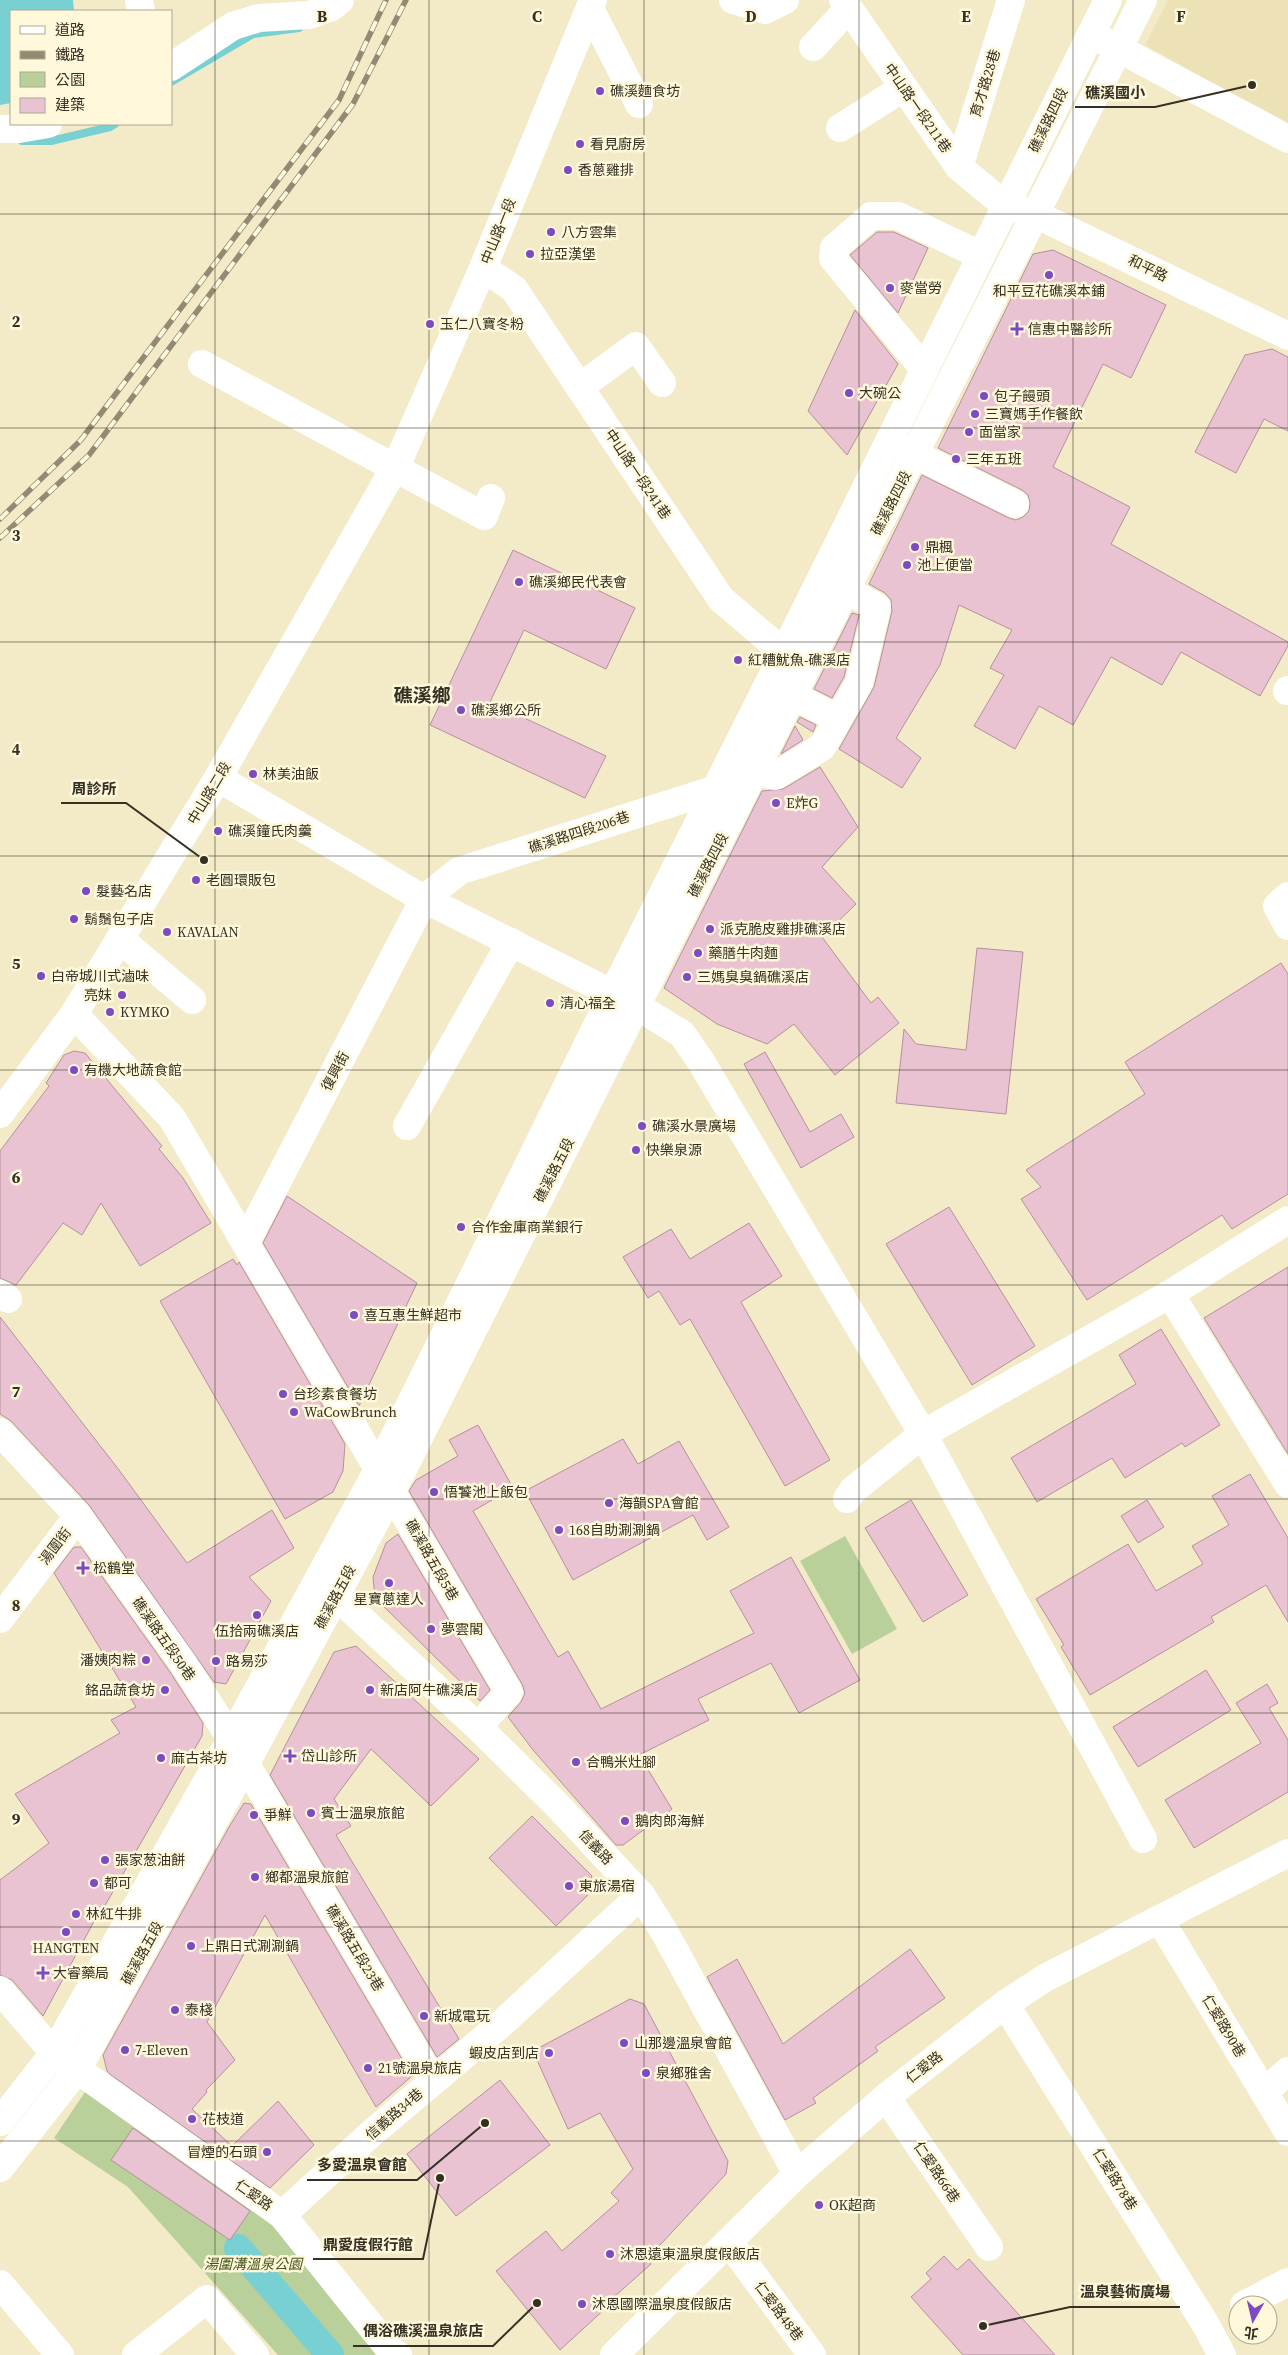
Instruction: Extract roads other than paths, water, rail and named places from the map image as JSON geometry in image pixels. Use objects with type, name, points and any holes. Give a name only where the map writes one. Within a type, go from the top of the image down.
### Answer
[{"type":"street","points":[[172,66],[234,26],[259,18],[309,15],[332,7],[340,0]]},
{"type":"street","points":[[733,0],[765,10],[785,0]]},
{"type":"street","name":"育才路28巷","points":[[959,167],[1011,0]]},
{"type":"street","name":"礁溪路四段","points":[[613,992],[784,653],[1108,0]]},
{"type":"street","name":"礁溪路四段","points":[[637,1006],[1143,0]]},
{"type":"street","points":[[591,4],[639,104]]},
{"type":"street","name":"中山路一段","points":[[397,465],[483,268],[591,4]]},
{"type":"street","points":[[813,47],[846,4]]},
{"type":"street","name":"中山路一段211巷","points":[[846,4],[959,167],[1006,206]]},
{"type":"street","points":[[1091,34],[1288,139]]},
{"type":"street","points":[[840,128],[903,88]]},
{"type":"street","points":[[0,129],[19,129],[42,125]]},
{"type":"street","name":"和平路","points":[[1006,206],[1035,214],[1288,336]]},
{"type":"street","points":[[924,370],[833,258],[834,248],[871,216],[898,216],[980,255]]},
{"type":"street","name":"中山路一段241巷","points":[[483,268],[514,288],[722,599],[784,653],[810,665]]},
{"type":"street","points":[[580,387],[636,346],[662,383]]},
{"type":"street","points":[[202,364],[397,465],[484,516],[491,498]]},
{"type":"street","points":[[889,442],[1015,504]]},
{"type":"street","name":"中山路二段","points":[[0,1114],[74,1014],[120,939],[218,778],[397,465]]},
{"type":"street","points":[[730,760],[756,772],[775,776],[822,747],[859,682],[877,607],[822,576]]},
{"type":"street","points":[[769,683],[838,720]]},
{"type":"street","points":[[218,778],[424,899],[613,992],[682,1034],[706,1068],[923,1434],[1143,1839]]},
{"type":"street","points":[[716,789],[740,802]]},
{"type":"street","name":"礁溪路四段206巷","points":[[424,899],[459,870],[716,789]]},
{"type":"street","points":[[1288,896],[1276,906],[1288,926]]},
{"type":"street","name":"復興街","points":[[246,1242],[424,899]]},
{"type":"street","points":[[120,939],[192,1000]]},
{"type":"street","points":[[407,1126],[511,942]]},
{"type":"street","name":"礁溪路五段","points":[[385,1479],[613,992]]},
{"type":"street","name":"礁溪路五段","points":[[0,2168],[77,2070],[245,1764],[327,1587],[637,1006]]},
{"type":"street","points":[[74,1014],[172,1118],[385,1479]]},
{"type":"street","points":[[847,1499],[853,1490],[923,1434],[1170,1294],[1288,1220]]},
{"type":"street","points":[[1170,1294],[1288,1484]]},
{"type":"street","name":"湯圍街","points":[[0,1432],[78,1516],[0,1619]]},
{"type":"street","name":"礁溪路五段5巷","points":[[385,1479],[509,1692],[478,1727]]},
{"type":"street","name":"礁溪路五段50巷","points":[[78,1516],[183,1663],[231,1738],[245,1764]]},
{"type":"street","name":"礁溪路五段","points":[[0,2122],[54,2053],[231,1738],[327,1587]]},
{"type":"street","name":"信義路","points":[[327,1587],[478,1727],[559,1808],[641,1895],[665,1933],[797,2174]]},
{"type":"street","name":"礁溪路五段23巷","points":[[245,1764],[433,2081]]},
{"type":"street","name":"仁愛路","points":[[614,2355],[797,2174],[886,2097],[1005,2004],[1045,1978],[1288,1853]]},
{"type":"street","name":"信義路34巷","points":[[282,2215],[373,2132],[500,2025],[641,1895]]},
{"type":"street","name":"仁愛路90巷","points":[[1160,1920],[1288,2132]]},
{"type":"street","name":"仁愛路","points":[[0,1990],[54,2053],[282,2215],[390,2350],[398,2355]]},
{"type":"street","name":"仁愛路78巷","points":[[1005,2004],[1206,2325],[1222,2355]]},
{"type":"street","points":[[1264,2092],[1288,2071]]},
{"type":"street","name":"仁愛路66巷","points":[[886,2097],[989,2248]]},
{"type":"street","name":"仁愛路48巷","points":[[729,2242],[812,2355]]},
{"type":"street","points":[[1263,2295],[1288,2282]]},
{"type":"street","points":[[0,2284],[60,2355]]},
{"type":"street","points":[[136,2355],[207,2299],[255,2355]]},
{"type":"street","points":[[1206,2325],[1228,2313]]},
{"type":"water","points":[[0,0],[73,0],[74,10],[10,10],[10,103],[0,105]]},
{"type":"waterway","points":[[172,81],[253,34],[299,28]]},
{"type":"waterway","points":[[22,141],[51,141],[113,125]]},
{"type":"waterway","points":[[238,2248],[330,2355]]},
{"type":"railway","points":[[0,519],[80,441],[339,100],[386,0]]},
{"type":"railway","points":[[0,538],[89,455],[353,104],[406,0]]},
{"type":"place","name":"礁溪國小","points":[[1252,85]]},
{"type":"place","name":"礁溪麵食坊","points":[[600,91]]},
{"type":"place","name":"看見廚房","points":[[580,144]]},
{"type":"place","name":"香蔥雞排","points":[[568,170]]},
{"type":"place","name":"八方雲集","points":[[551,232]]},
{"type":"place","name":"拉亞漢堡","points":[[530,254]]},
{"type":"place","name":"和平豆花礁溪本鋪","points":[[1049,275]]},
{"type":"place","name":"麥當勞","points":[[890,288]]},
{"type":"place","name":"玉仁八寶冬粉","points":[[430,324]]},
{"type":"place","name":"信惠中醫診所","points":[[1017,329]]},
{"type":"place","name":"大碗公","points":[[849,393]]},
{"type":"place","name":"包子饅頭","points":[[984,396]]},
{"type":"place","name":"三寶媽手作餐飲","points":[[975,414]]},
{"type":"place","name":"面當家","points":[[969,432]]},
{"type":"place","name":"三年五班","points":[[956,459]]},
{"type":"place","name":"鼎楓","points":[[915,547]]},
{"type":"place","name":"池上便當","points":[[907,565]]},
{"type":"place","name":"礁溪鄉民代表會","points":[[519,582]]},
{"type":"place","name":"紅糟魷魚-礁溪店","points":[[738,660]]},
{"type":"place","name":"礁溪鄉公所","points":[[461,710]]},
{"type":"place","name":"林美油飯","points":[[253,774]]},
{"type":"place","name":"E炸G","points":[[776,803]]},
{"type":"place","name":"礁溪鐘氏肉羹","points":[[218,831]]},
{"type":"place","name":"周診所","points":[[204,860]]},
{"type":"place","name":"老圓環販包","points":[[196,880]]},
{"type":"place","name":"髮藝名店","points":[[86,891]]},
{"type":"place","name":"鬍鬚包子店","points":[[74,919]]},
{"type":"place","name":"派克脆皮雞排礁溪店","points":[[710,929]]},
{"type":"place","name":"KAVALAN","points":[[167,932]]},
{"type":"place","name":"藥膳牛肉麵","points":[[698,953]]},
{"type":"place","name":"白帝城川式滷味","points":[[41,976]]},
{"type":"place","name":"三媽臭臭鍋礁溪店","points":[[687,977]]},
{"type":"place","name":"亮妹","points":[[122,995]]},
{"type":"place","name":"清心福全","points":[[550,1003]]},
{"type":"place","name":"KYMKO","points":[[110,1012]]},
{"type":"place","name":"有機大地蔬食館","points":[[74,1070]]},
{"type":"place","name":"礁溪水景廣場","points":[[642,1126]]},
{"type":"place","name":"快樂泉源","points":[[636,1150]]},
{"type":"place","name":"合作金庫商業銀行","points":[[461,1227]]},
{"type":"place","name":"喜互惠生鮮超市","points":[[354,1315]]},
{"type":"place","name":"台珍素食餐坊","points":[[283,1394]]},
{"type":"place","name":"WaCowBrunch","points":[[294,1412]]},
{"type":"place","name":"悟饕池上飯包","points":[[434,1492]]},
{"type":"place","name":"海韻SPA會館","points":[[609,1503]]},
{"type":"place","name":"168自助涮涮鍋","points":[[559,1530]]},
{"type":"place","name":"松鶴堂","points":[[83,1568]]},
{"type":"place","name":"星寶蔥達人","points":[[389,1583]]},
{"type":"place","name":"伍拾兩礁溪店","points":[[257,1615]]},
{"type":"place","name":"夢雲閣","points":[[431,1629]]},
{"type":"place","name":"潘姨肉粽","points":[[146,1660]]},
{"type":"place","name":"路易莎","points":[[216,1661]]},
{"type":"place","name":"銘品蔬食坊","points":[[165,1690]]},
{"type":"place","name":"新店阿牛礁溪店","points":[[370,1690]]},
{"type":"place","name":"岱山診所","points":[[290,1756]]},
{"type":"place","name":"麻古茶坊","points":[[161,1758]]},
{"type":"place","name":"合鴨米灶腳","points":[[576,1762]]},
{"type":"place","name":"賓士溫泉旅館","points":[[311,1813]]},
{"type":"place","name":"爭鮮","points":[[254,1815]]},
{"type":"place","name":"鵝肉郎海鮮","points":[[625,1821]]},
{"type":"place","name":"張家葱油餅","points":[[105,1860]]},
{"type":"place","name":"鄉都溫泉旅館","points":[[255,1877]]},
{"type":"place","name":"都可","points":[[94,1883]]},
{"type":"place","name":"東旅湯宿","points":[[569,1886]]},
{"type":"place","name":"林紅牛排","points":[[76,1914]]},
{"type":"place","name":"HANGTEN","points":[[66,1932]]},
{"type":"place","name":"上鼎日式涮涮鍋","points":[[191,1946]]},
{"type":"place","name":"大睿藥局","points":[[43,1973]]},
{"type":"place","name":"泰棧","points":[[175,2010]]},
{"type":"place","name":"新城電玩","points":[[424,2016]]},
{"type":"place","name":"山那邊溫泉會館","points":[[624,2043]]},
{"type":"place","name":"7-Eleven","points":[[125,2050]]},
{"type":"place","name":"蝦皮店到店","points":[[549,2053]]},
{"type":"place","name":"21號溫泉旅店","points":[[368,2068]]},
{"type":"place","name":"泉鄉雅舍","points":[[646,2073]]},
{"type":"place","name":"花枝道","points":[[192,2119]]},
{"type":"place","name":"多愛溫泉會館","points":[[485,2123]]},
{"type":"place","name":"冒煙的石頭","points":[[267,2152]]},
{"type":"place","name":"鼎愛度假行館","points":[[440,2178]]},
{"type":"place","name":"OK超商","points":[[819,2205]]},
{"type":"place","name":"沐恩遠東溫泉度假飯店","points":[[610,2254]]},
{"type":"place","name":"偶浴礁溪溫泉旅店","points":[[537,2303]]},
{"type":"place","name":"沐恩國際溫泉度假飯店","points":[[582,2304]]},
{"type":"place","name":"溫泉藝術廣場","points":[[983,2326]]},
{"type":"district","name":"礁溪鄉","points":[[422,695]]},
{"type":"park label","name":"湯圍溝溫泉公園","points":[[253,2264]]}]
